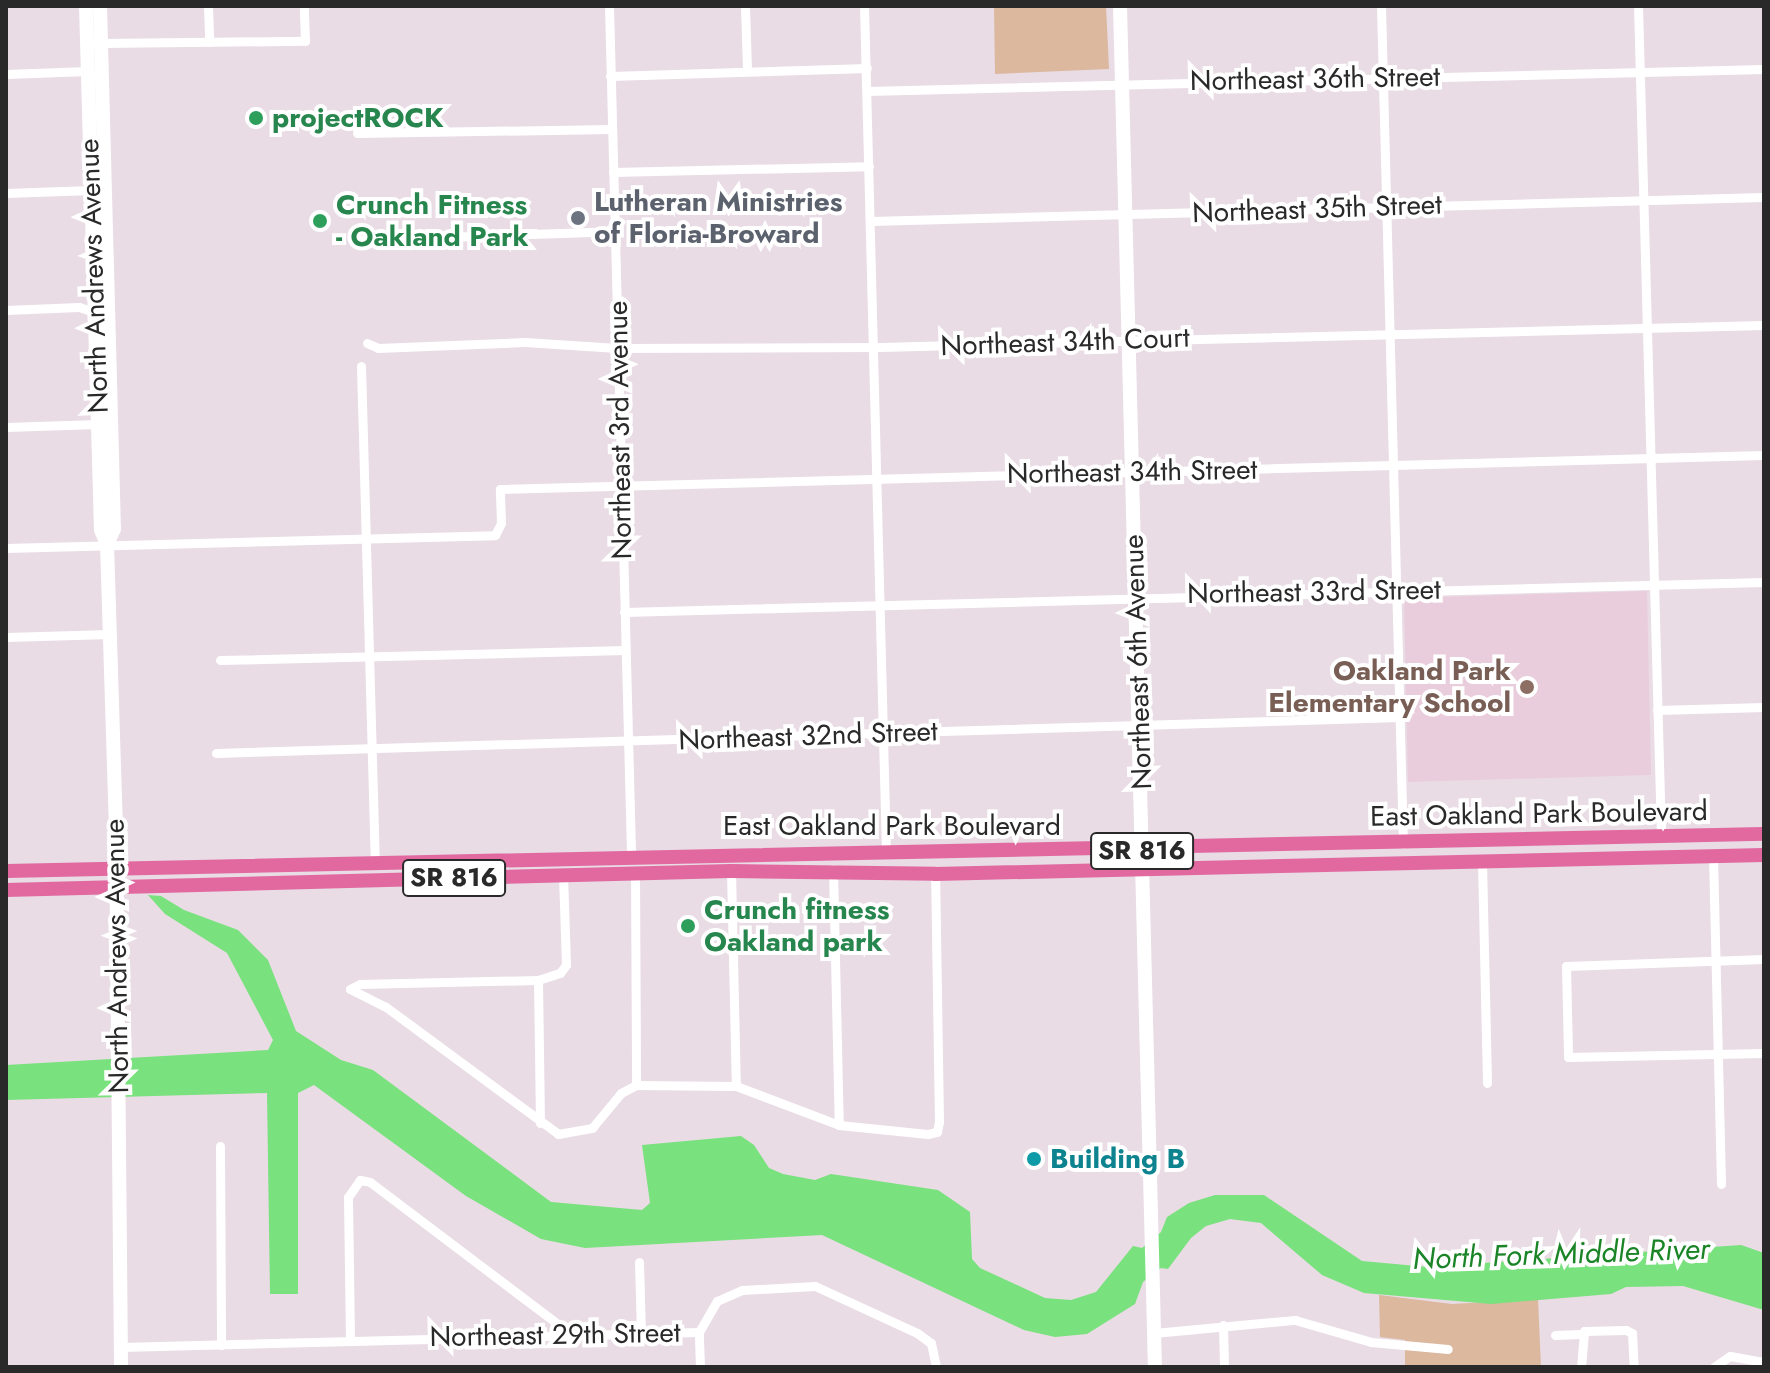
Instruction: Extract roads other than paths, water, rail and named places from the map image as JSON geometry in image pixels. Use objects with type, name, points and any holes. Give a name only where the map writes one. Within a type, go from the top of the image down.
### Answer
[{"type":"main road","name":"North Andrews Avenue","points":[[86,6],[91,190],[114,529],[107,544]]},
{"type":"main road","name":"North Andrews Avenue","points":[[100,6],[101,306],[98,424],[101,530],[107,544],[117,885],[121,1367]]},
{"type":"main road","name":"Northeast 6th Avenue","points":[[1120,6],[1155,1367]]},
{"type":"main road","points":[[87,26],[100,43]]},
{"type":"main road","points":[[88,71],[102,83]]},
{"type":"main road","name":"East Oakland Park Boulevard","points":[[116,866],[753,851],[1143,851],[1764,834]]},
{"type":"main road","points":[[1565,860],[1584,851],[1648,849],[1661,836]]},
{"type":"main road","points":[[1482,862],[1494,841]]},
{"type":"main road","points":[[1432,863],[1448,852],[1449,843]]},
{"type":"main road","points":[[1713,856],[1723,845],[1764,844]]},
{"type":"main road","points":[[731,871],[753,851]]},
{"type":"main road","points":[[851,870],[879,861],[886,853]]},
{"type":"main road","points":[[605,874],[623,866],[631,854]]},
{"type":"main road","name":"East Oakland Park Boulevard","points":[[117,885],[833,869],[935,874],[1764,855]]},
{"type":"main road","points":[[433,878],[452,858]]},
{"type":"main road","points":[[345,880],[367,872],[375,860]]},
{"type":"main road","name":"SR 816","points":[[6,871],[116,866]]},
{"type":"main road","name":"SR 816","points":[[6,890],[117,885]]},
{"type":"street","points":[[208,6],[209,42]]},
{"type":"street","points":[[100,43],[305,41],[304,6]]},
{"type":"street","name":"Northeast 3rd Avenue","points":[[609,6],[631,854]]},
{"type":"street","points":[[745,6],[747,69]]},
{"type":"street","points":[[864,6],[886,853]]},
{"type":"street","points":[[1381,6],[1403,844]]},
{"type":"street","points":[[1638,6],[1661,836]]},
{"type":"street","points":[[610,76],[747,69],[867,68]]},
{"type":"street","name":"Northeast 36th Street","points":[[867,91],[1764,69]]},
{"type":"street","points":[[6,74],[88,71]]},
{"type":"street","points":[[357,133],[612,129]]},
{"type":"street","points":[[613,172],[869,166]]},
{"type":"street","points":[[6,193],[91,190]]},
{"type":"street","name":"Northeast 35th Street","points":[[871,221],[1764,197]]},
{"type":"street","points":[[360,240],[614,231]]},
{"type":"street","points":[[6,310],[101,306]]},
{"type":"street","name":"Northeast 34th Court","points":[[367,343],[378,348],[525,342],[617,348],[873,346],[1764,325]]},
{"type":"street","points":[[361,366],[375,860]]},
{"type":"street","points":[[6,427],[98,424]]},
{"type":"street","name":"Northeast 34th Street","points":[[364,538],[495,535],[501,523],[500,489],[1764,455]]},
{"type":"street","points":[[6,548],[364,538]]},
{"type":"street","name":"Northeast 33rd Street","points":[[624,612],[880,607],[1136,596],[1764,582]]},
{"type":"street","points":[[6,637],[110,634]]},
{"type":"street","points":[[220,660],[625,650]]},
{"type":"street","points":[[1657,710],[1764,707]]},
{"type":"street","name":"Northeast 32nd Street","points":[[216,753],[1399,717]]},
{"type":"street","points":[[1713,856],[1721,1184]]},
{"type":"street","points":[[1482,862],[1487,1083]]},
{"type":"street","points":[[833,869],[839,1125]]},
{"type":"street","points":[[731,871],[736,1086]]},
{"type":"street","points":[[635,873],[636,1085]]},
{"type":"street","points":[[563,875],[566,965],[560,973],[538,980],[360,984],[350,989],[386,1007],[558,1134],[580,1133],[592,1128],[621,1093],[636,1085],[736,1086],[839,1125],[937,1132],[935,874]]},
{"type":"street","points":[[1764,959],[1566,966],[1568,1057],[1764,1053]]},
{"type":"street","points":[[538,980],[540,1123]]},
{"type":"street","points":[[220,1146],[221,1345]]},
{"type":"street","points":[[350,1341],[348,1197],[360,1180],[370,1182],[571,1334]]},
{"type":"street","points":[[639,1262],[641,1333]]},
{"type":"street","name":"Northeast 29th Street","points":[[121,1347],[699,1332],[717,1301],[742,1290],[815,1286],[917,1333],[931,1343],[936,1367]]},
{"type":"street","points":[[1154,1333],[1295,1320],[1371,1342],[1448,1349]]},
{"type":"street","points":[[1223,1325],[1224,1367]]},
{"type":"street","points":[[1555,1335],[1630,1331],[1634,1367]]},
{"type":"street","points":[[699,1332],[700,1367]]},
{"type":"street","points":[[1581,1334],[1581,1367]]},
{"type":"street","points":[[1716,1363],[1730,1356],[1764,1362]]},
{"type":"place","name":"projectROCK","points":[[256,118]]},
{"type":"place","name":"Lutheran Ministries of Floria-Broward","points":[[578,218]]},
{"type":"place","name":"Crunch Fitness - Oakland Park","points":[[320,221]]},
{"type":"place","name":"Oakland Park Elementary School","points":[[1527,687]]},
{"type":"place","name":"Crunch fitness Oakland park","points":[[688,926]]},
{"type":"place","name":"Building B","points":[[1034,1159]]},
{"type":"water label","name":"North Fork Middle River","points":[[1561,1254]]}]
